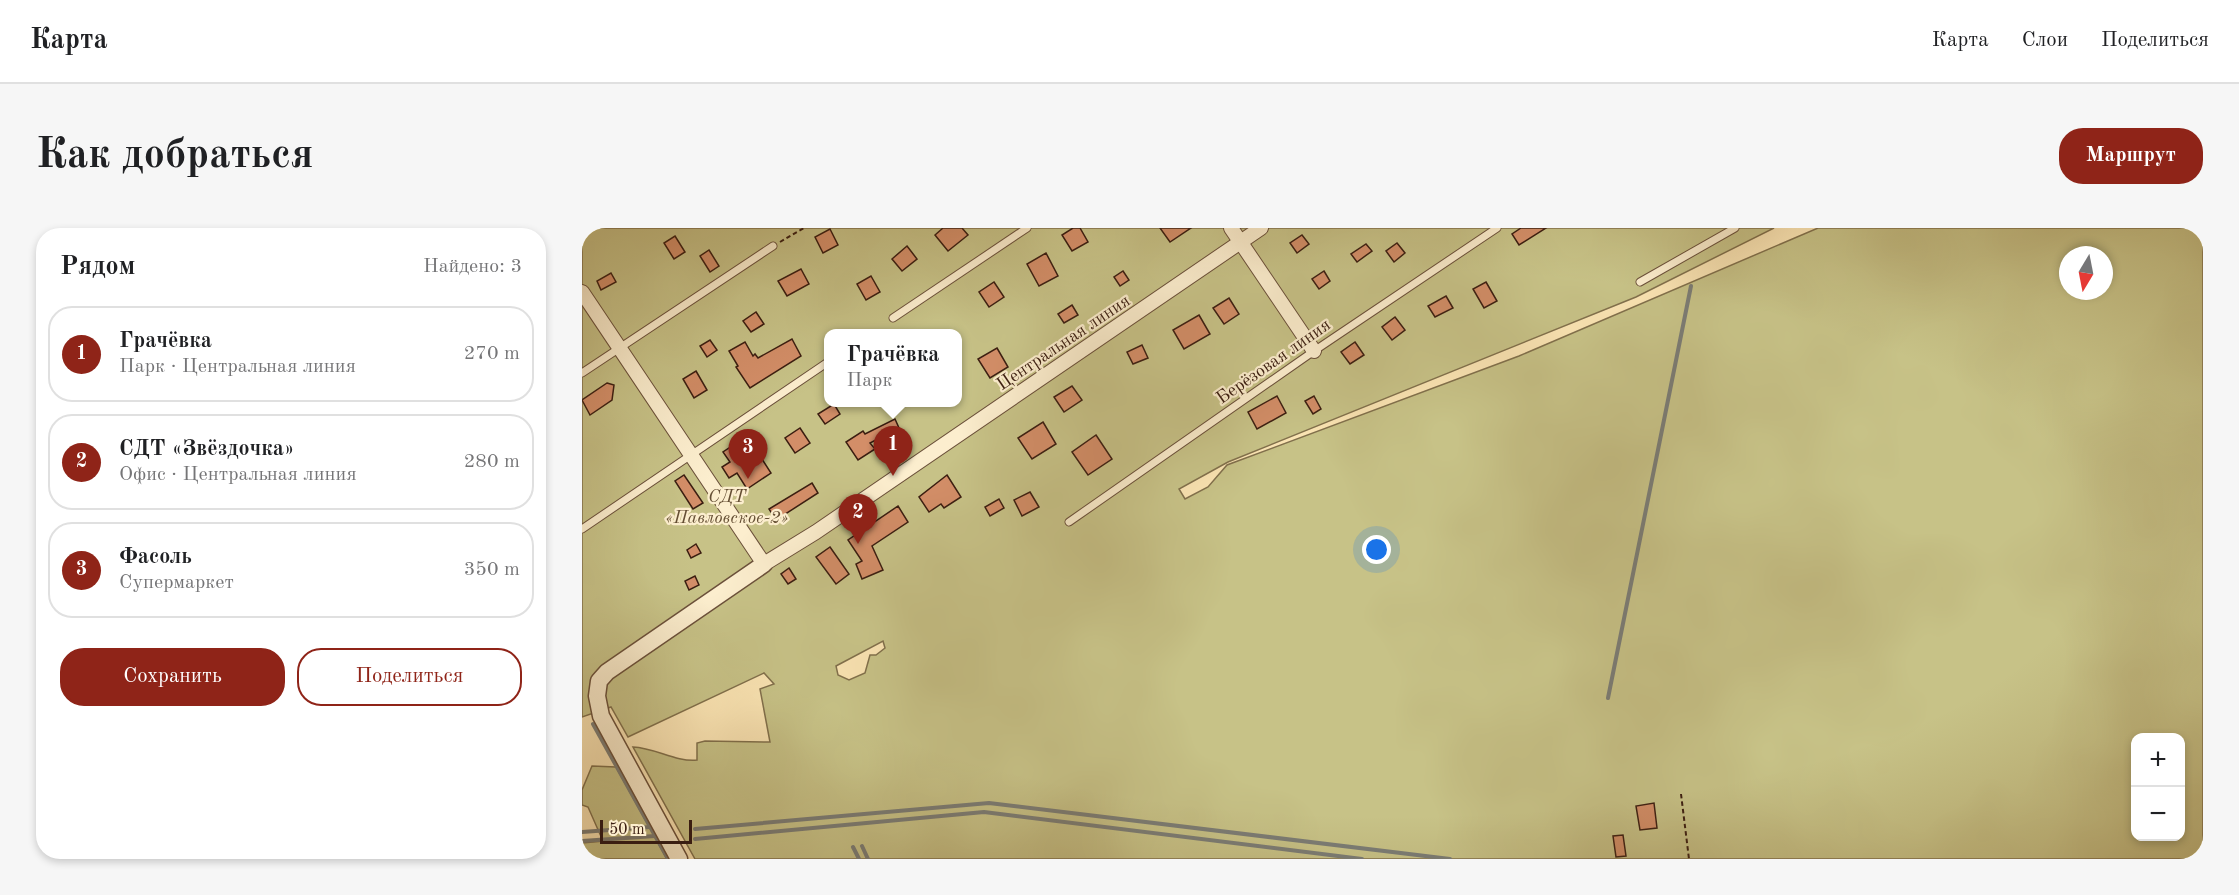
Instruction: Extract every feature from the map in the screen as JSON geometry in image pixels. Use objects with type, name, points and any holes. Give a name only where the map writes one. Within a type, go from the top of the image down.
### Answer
[{"type":"street","points":[[1231,228],[1314,351]]},
{"type":"street","name":"Центральная линия","points":[[764,564],[816,532],[1261,228]]},
{"type":"street","points":[[582,292],[764,564],[621,661],[600,681],[597,696],[601,716],[679,859]]},
{"type":"lane","points":[[893,318],[1027,228]]},
{"type":"lane","name":"Берёзовая линия","points":[[1068,522],[1314,351],[1497,228]]},
{"type":"lane","points":[[1640,282],[1735,228]]},
{"type":"lane","points":[[582,373],[773,246]]},
{"type":"lane","points":[[582,529],[824,365]]},
{"type":"path","points":[[773,246],[804,228]]},
{"type":"path","points":[[1681,794],[1689,859]]},
{"type":"green space","name":"СДТ «Павловское-2»","points":[[582,228],[1774,228],[1636,297],[1228,462],[1179,489],[1185,499],[1208,487],[1227,465],[1519,356],[1818,228],[2203,228],[2203,859],[695,859],[633,747],[681,759],[697,760],[697,743],[705,741],[770,742],[760,689],[774,684],[764,673],[628,737],[611,707],[582,717]],"holes":[[[883,641],[885,648],[876,655],[870,655],[865,673],[849,680],[838,675],[836,666]]]},
{"type":"green space","points":[[592,766],[616,767],[667,859],[582,859],[582,843],[603,841],[588,807],[582,805],[582,790]]},
{"type":"building","points":[[943,228],[962,228],[968,235],[948,251],[935,235]]},
{"type":"building","points":[[1073,228],[1080,228],[1088,242],[1072,251],[1062,235]]},
{"type":"building","points":[[1160,228],[1191,228],[1170,242]]},
{"type":"building","points":[[1521,228],[1546,228],[1519,245],[1512,234]]},
{"type":"building","points":[[830,229],[838,245],[823,253],[815,237]]},
{"type":"building","points":[[1302,235],[1309,244],[1297,253],[1290,243]]},
{"type":"building","points":[[675,236],[685,252],[674,259],[664,243]]},
{"type":"building","points":[[1397,243],[1405,253],[1394,262],[1386,251]]},
{"type":"building","points":[[1366,244],[1372,251],[1357,262],[1351,254]]},
{"type":"building","points":[[907,246],[917,259],[902,271],[892,259]]},
{"type":"building","points":[[709,250],[719,266],[710,272],[700,256]]},
{"type":"building","points":[[1046,253],[1058,276],[1039,286],[1027,264]]},
{"type":"building","points":[[801,269],[809,284],[787,296],[778,281]]},
{"type":"building","points":[[1123,271],[1129,280],[1120,286],[1114,277]]},
{"type":"building","points":[[1324,271],[1330,281],[1319,289],[1312,279]]},
{"type":"building","points":[[611,273],[616,282],[601,290],[597,281]]},
{"type":"building","points":[[871,276],[880,292],[866,300],[857,284]]},
{"type":"building","points":[[994,282],[1004,297],[989,307],[979,292]]},
{"type":"building","points":[[1486,282],[1497,301],[1484,308],[1473,289]]},
{"type":"building","points":[[1446,296],[1453,308],[1435,317],[1428,306]]},
{"type":"building","points":[[1229,298],[1239,314],[1224,324],[1213,308]]},
{"type":"building","points":[[1072,305],[1078,315],[1064,323],[1058,314]]},
{"type":"building","points":[[756,312],[764,324],[751,332],[743,321]]},
{"type":"building","points":[[1199,315],[1210,334],[1184,349],[1173,330]]},
{"type":"building","points":[[1395,317],[1405,330],[1392,340],[1382,327]]},
{"type":"building","points":[[792,339],[801,356],[750,388],[736,367],[738,366],[729,351],[745,342],[753,356],[755,354],[758,358]]},
{"type":"building","points":[[710,340],[717,350],[707,357],[700,346]]},
{"type":"building","points":[[1355,342],[1364,355],[1350,364],[1341,352]]},
{"type":"building","points":[[1142,345],[1148,358],[1133,364],[1127,352]]},
{"type":"building","points":[[997,348],[1008,367],[990,378],[978,359]]},
{"type":"building","points":[[696,371],[707,390],[694,398],[683,379]]},
{"type":"building","points":[[607,383],[614,385],[612,400],[590,415],[582,400]]},
{"type":"building","points":[[1072,386],[1082,400],[1064,412],[1054,397]]},
{"type":"building","points":[[1277,396],[1286,413],[1257,429],[1248,412]]},
{"type":"building","points":[[1314,396],[1321,409],[1313,414],[1305,401]]},
{"type":"building","points":[[829,407],[836,407],[840,414],[825,424],[818,414]]},
{"type":"building","points":[[895,419],[899,428],[870,443],[875,449],[858,460],[846,442],[863,431],[865,434]]},
{"type":"building","points":[[1043,422],[1056,444],[1032,459],[1018,438]]},
{"type":"building","points":[[800,428],[810,443],[795,453],[785,438]]},
{"type":"building","points":[[1096,435],[1112,459],[1088,475],[1072,452]]},
{"type":"building","points":[[741,440],[756,463],[762,459],[771,473],[747,489],[737,473],[729,478],[722,467],[730,462],[723,452]]},
{"type":"building","points":[[684,475],[703,503],[693,509],[675,481]]},
{"type":"building","points":[[947,475],[961,497],[944,508],[941,504],[929,512],[919,497]]},
{"type":"building","points":[[812,483],[818,493],[776,520],[769,509]]},
{"type":"building","points":[[1030,492],[1039,507],[1022,516],[1014,500]]},
{"type":"building","points":[[999,499],[1004,508],[990,516],[985,507]]},
{"type":"building","points":[[898,506],[908,522],[872,546],[883,570],[862,579],[856,564],[862,561],[848,540]]},
{"type":"building","points":[[696,544],[701,553],[691,558],[687,550]]},
{"type":"building","points":[[830,547],[849,574],[836,584],[816,557]]},
{"type":"building","points":[[789,568],[796,579],[788,584],[781,574]]},
{"type":"building","points":[[695,576],[699,585],[689,590],[685,581]]},
{"type":"building","points":[[1654,803],[1657,828],[1640,830],[1636,806]]},
{"type":"building","points":[[1623,835],[1626,856],[1616,857],[1613,836]]},
{"type":"waterway","points":[[1608,698],[1691,286]]},
{"type":"waterway","points":[[593,724],[668,859]]},
{"type":"waterway","points":[[695,829],[989,803],[1450,859]]},
{"type":"waterway","points":[[695,839],[984,812],[1362,859]]},
{"type":"waterway","points":[[582,832],[650,827]]},
{"type":"waterway","points":[[582,841],[655,836]]},
{"type":"waterway","points":[[862,846],[868,859]]},
{"type":"waterway","points":[[853,847],[859,859]]},
{"type":"place","name":"Грачёвка","points":[[893,476]]},
{"type":"place","name":"Фасоль","points":[[748,479]]},
{"type":"place","name":"СДТ «Звёздочка»","points":[[858,544]]}]
